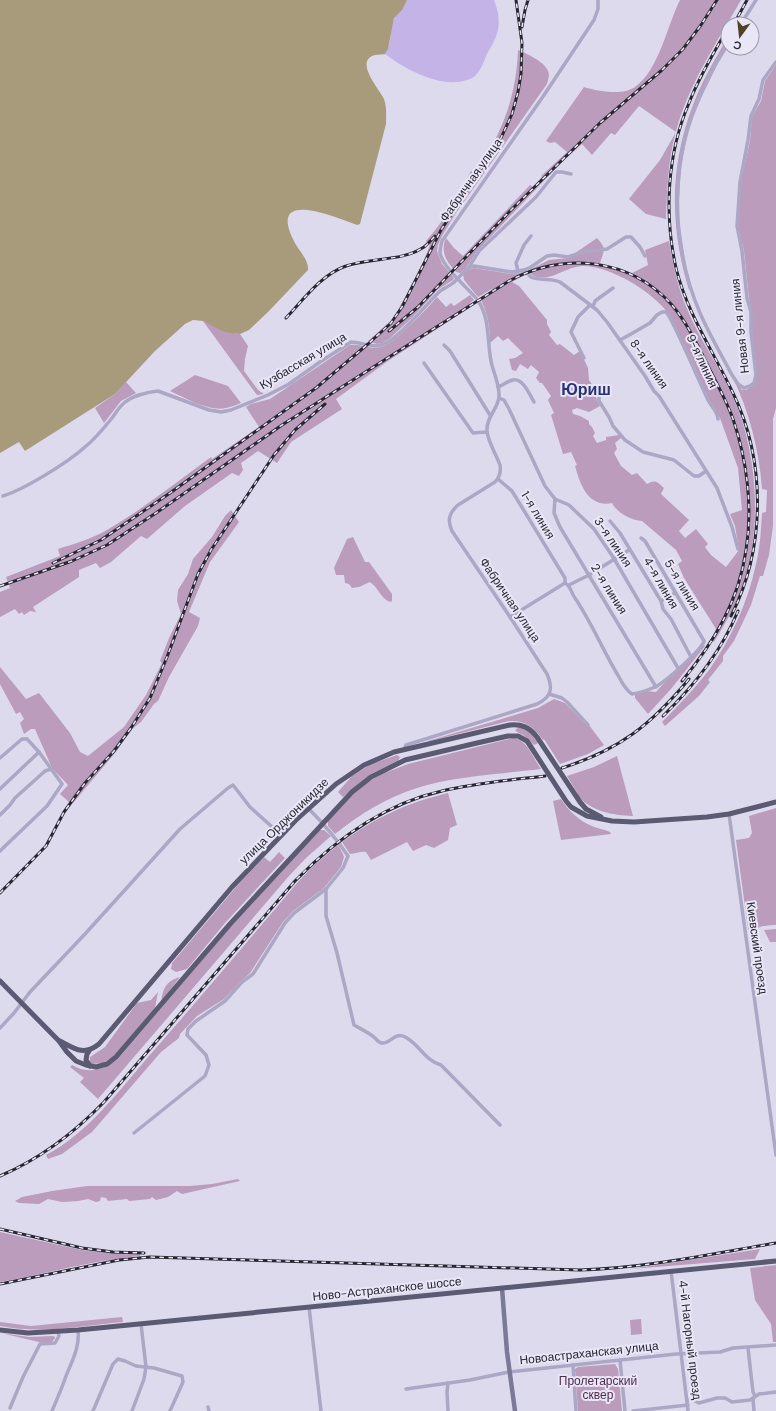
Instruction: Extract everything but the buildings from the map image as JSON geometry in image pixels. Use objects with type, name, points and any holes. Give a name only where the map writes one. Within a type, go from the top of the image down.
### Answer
[{"type":"main road","name":"улица Орджоникидзе","points":[[89,1051],[99,1044],[108,1034],[232,887],[281,835],[308,808],[332,788],[355,770],[375,760],[404,750],[510,724],[526,726],[537,737],[580,802],[593,813],[612,821]]},
{"type":"main road","name":"улица Орджоникидзе","points":[[92,1067],[106,1064],[116,1057],[230,924],[352,792],[365,781],[405,760],[508,736],[518,736],[523,738],[531,747],[571,807],[587,816],[612,821],[634,822],[707,817],[729,814],[776,802]]},
{"type":"main road","points":[[404,750],[405,760]]},
{"type":"main road","points":[[0,981],[59,1040],[72,1058],[81,1064],[92,1067]]},
{"type":"main road","points":[[59,1040],[78,1050],[89,1051],[86,1060],[88,1065],[92,1067]]},
{"type":"main road","name":"Ново-Астраханское шоссе","points":[[0,1330],[28,1333],[78,1330],[776,1261]]},
{"type":"street","name":"Фабричная улица","points":[[498,387],[488,346],[488,331],[484,312],[478,300],[451,272],[442,257],[440,247],[442,241],[542,98],[594,20],[598,9],[598,0]]},
{"type":"street","points":[[745,16],[756,0]]},
{"type":"street","name":"Новая 9-я линия","points":[[721,56],[709,76],[695,106],[688,127],[680,165],[677,189],[677,214],[685,266],[700,313],[732,375],[738,384],[744,388],[754,383],[756,375],[751,332],[751,312],[747,298],[743,259],[736,221],[740,182],[751,116],[758,104],[763,80],[776,62]]},
{"type":"street","name":"Кузбасская улица","points":[[6,495],[36,480],[85,447],[107,424],[124,403],[130,399],[153,391],[158,391],[216,412],[231,410],[268,395],[289,384],[350,342],[377,346],[383,345],[413,320],[439,292],[455,282],[469,267],[479,251],[536,197],[556,172],[571,174]]},
{"type":"street","points":[[518,271],[516,263],[524,245],[531,236]]},
{"type":"street","points":[[469,267],[474,266],[512,272],[524,270],[547,256],[554,255],[568,257],[582,252],[607,249],[626,237],[631,237],[640,247],[645,256]]},
{"type":"street","name":"8-я линия","points":[[524,270],[530,276],[536,278],[554,279],[560,282],[584,300],[607,322],[654,391],[659,396],[717,488],[724,503],[738,549]]},
{"type":"street","points":[[584,358],[571,332],[578,317],[613,288]]},
{"type":"street","points":[[584,300],[596,301]]},
{"type":"street","name":"9-я линия","points":[[620,340],[650,323],[657,315],[662,312],[666,312],[689,356],[709,401],[718,416],[718,419]]},
{"type":"street","points":[[444,345],[450,351],[490,415]]},
{"type":"street","points":[[424,363],[470,430],[473,433],[487,432]]},
{"type":"street","points":[[498,479],[501,470],[487,432],[487,423],[499,398],[498,387],[514,380],[519,381],[526,388],[534,402]]},
{"type":"street","points":[[599,387],[599,401],[609,417],[612,426],[632,445],[643,452],[674,460],[694,476],[698,476],[706,471]]},
{"type":"street","name":"3-я линия","points":[[499,398],[504,400],[509,409],[545,486],[555,499],[569,505],[591,525],[614,560],[678,668]]},
{"type":"street","name":"Фабричная улица","points":[[498,479],[452,510],[448,522],[452,532],[547,674],[551,684],[549,694]]},
{"type":"street","name":"1-я линия","points":[[498,479],[512,491],[565,578],[623,684],[632,694],[656,686]]},
{"type":"street","name":"2-я линия","points":[[555,499],[554,513],[560,527],[656,686]]},
{"type":"street","name":"4-я линия","points":[[610,521],[620,533],[661,601],[663,609],[671,619],[691,657]]},
{"type":"street","name":"5-я линия","points":[[641,538],[645,541],[702,636],[704,643],[691,657]]},
{"type":"street","points":[[510,617],[567,584],[589,575],[629,550]]},
{"type":"street","points":[[661,601],[675,593]]},
{"type":"street","points":[[656,686],[691,657]]},
{"type":"street","points":[[404,750],[406,746],[537,704],[542,702],[549,694],[562,698],[588,725]]},
{"type":"street","points":[[0,758],[22,739],[27,739],[39,752],[62,784],[47,806],[0,850]]},
{"type":"street","points":[[0,789],[39,752]]},
{"type":"street","points":[[0,815],[15,798],[45,770],[51,769]]},
{"type":"street","points":[[0,1028],[30,992],[101,917],[180,829],[228,788],[233,785],[250,807],[281,835]]},
{"type":"street","points":[[134,1133],[205,1076],[209,1065],[206,1055],[187,1035],[188,1029],[196,1021],[225,1001],[242,982],[253,974],[285,923],[294,913],[326,889],[343,868],[348,856],[323,822],[308,808]]},
{"type":"street","name":"Киевский проезд","points":[[729,814],[776,1155]]},
{"type":"street","points":[[326,889],[326,916],[354,1025],[367,1032],[380,1043],[385,1043],[395,1036],[408,1038],[433,1063],[441,1065],[500,1125]]},
{"type":"street","points":[[771,1117],[776,1116]]},
{"type":"street","name":"4-й Нагорный проезд","points":[[671,1271],[688,1411]]},
{"type":"street","points":[[502,1288],[515,1411]]},
{"type":"street","points":[[309,1307],[321,1411]]},
{"type":"street","points":[[132,1411],[144,1379],[146,1366],[140,1324]]},
{"type":"street","points":[[52,1411],[73,1361],[77,1345],[78,1330]]},
{"type":"street","points":[[10,1408],[23,1377],[40,1344],[55,1343],[58,1336],[58,1331]]},
{"type":"street","name":"Новоастраханская улица","points":[[406,1388],[470,1380],[510,1372],[682,1354],[720,1352],[733,1348],[776,1345]]},
{"type":"street","points":[[748,1348],[754,1397],[754,1411]]},
{"type":"street","points":[[93,1411],[115,1362],[118,1359],[136,1366],[146,1366],[183,1377],[183,1382],[170,1411]]},
{"type":"street","points":[[620,1360],[625,1411]]},
{"type":"street","points":[[573,1365],[576,1411]]},
{"type":"street","points":[[448,1383],[448,1411]]},
{"type":"street","points":[[687,1400],[693,1400],[699,1404],[717,1398],[725,1398],[732,1402],[754,1397],[759,1394],[776,1392]]},
{"type":"street","points":[[633,1411],[688,1405]]},
{"type":"green space","points":[[680,0],[741,0],[732,16],[720,16],[720,36],[696,80],[676,132],[639,106],[615,135],[611,133],[592,155],[582,144],[561,163],[477,251],[466,268],[460,273],[456,272],[449,264],[444,252],[444,243],[446,238],[463,256],[530,185],[533,187],[542,177],[541,176],[567,152],[555,142],[550,143],[546,141],[584,87],[602,91],[617,92],[630,90],[643,79],[650,70],[662,47]]},
{"type":"green space","points":[[518,50],[535,58],[543,64],[548,71],[549,78],[547,84],[456,213],[442,236],[437,251],[442,264],[454,278],[453,280],[437,290],[412,318],[389,339],[377,344],[368,341],[393,319],[420,270],[430,245],[426,241],[456,199],[471,171],[476,173],[493,143],[511,100],[517,68]]},
{"type":"green space","points":[[720,51],[720,56],[722,56],[710,76],[689,127],[681,165],[678,214],[686,266],[691,286],[689,290],[678,244],[675,198],[676,174],[685,128],[693,105],[709,70]]},
{"type":"green space","points":[[776,65],[776,408],[773,419],[773,526],[769,555],[763,576],[760,576],[751,605],[734,641],[723,656],[723,661],[708,680],[710,682],[699,696],[665,726],[662,722],[709,670],[738,620],[753,578],[761,532],[762,513],[766,512],[767,490],[762,489],[756,445],[748,417],[732,376],[742,390],[746,390],[751,387],[757,375],[752,332],[752,312],[744,251],[738,226],[741,182],[750,141],[752,117],[761,101],[765,81]]},
{"type":"green space","points":[[676,133],[671,153],[667,186],[666,219],[646,214],[629,199],[660,160]]},
{"type":"green space","points":[[597,238],[604,250],[600,263],[632,273],[648,265],[645,250],[669,241],[676,277],[684,303],[698,332],[727,384],[741,417],[752,465],[755,490],[753,541],[749,565],[742,588],[730,615],[714,642],[711,640],[716,629],[684,578],[678,564],[682,561],[676,550],[642,521],[625,515],[617,510],[612,503],[604,504],[597,502],[586,493],[571,452],[563,454],[551,415],[554,413],[548,400],[551,396],[542,383],[540,383],[536,378],[539,372],[531,365],[528,369],[520,364],[516,371],[512,370],[509,359],[515,358],[523,353],[508,338],[503,341],[498,336],[490,343],[488,321],[481,300],[494,292],[492,289],[478,297],[464,280],[463,274],[474,268],[512,274],[524,272],[526,274],[512,282],[519,286],[547,320],[547,324],[551,332],[549,335],[557,345],[560,344],[574,355],[580,351],[588,368],[589,380],[594,387],[597,401],[600,406],[589,412],[577,408],[572,410],[573,414],[589,421],[589,424],[595,433],[593,436],[597,443],[606,440],[606,437],[619,435],[621,438],[615,443],[617,449],[614,453],[621,466],[632,475],[637,473],[647,484],[656,482],[660,484],[664,488],[661,494],[689,520],[679,531],[685,538],[696,529],[708,544],[705,547],[711,555],[726,567],[739,550],[735,526],[730,514],[742,510],[738,468],[720,418],[709,400],[690,356],[667,312],[651,296],[640,288],[629,281],[604,270],[582,266],[540,278],[533,276],[527,271],[549,260],[568,258]]},
{"type":"green space","points":[[470,295],[474,300],[470,303],[472,306],[388,361],[336,399],[342,409],[291,442],[277,463],[258,451],[241,463],[243,470],[239,476],[232,473],[185,506],[147,539],[141,536],[111,562],[100,568],[96,563],[79,570],[79,577],[33,607],[36,612],[30,611],[24,615],[22,612],[19,614],[15,609],[0,617],[0,592],[10,588],[6,577],[60,556],[58,549],[89,539],[107,530],[147,504],[211,457],[212,459],[259,427],[246,407],[251,404],[270,399],[350,345],[377,348],[387,344],[410,325],[437,297],[446,307],[451,303],[454,306]]},
{"type":"green space","points":[[203,321],[226,331],[240,334],[248,346],[244,371],[258,390],[264,394],[257,395]]},
{"type":"green space","points":[[195,375],[228,386],[241,403],[232,407],[220,409],[213,408],[198,404],[170,391]]},
{"type":"green space","points":[[126,382],[136,393],[121,401],[104,423],[95,408],[115,394]]},
{"type":"green space","points":[[231,510],[239,522],[210,562],[189,612],[200,618],[198,626],[169,677],[158,701],[154,704],[141,722],[132,729],[115,753],[73,803],[69,802],[60,794],[68,785],[52,768],[35,729],[31,729],[24,734],[20,723],[24,719],[20,712],[16,714],[0,684],[0,667],[26,699],[39,693],[70,733],[80,752],[88,756],[124,727],[146,695],[162,663],[160,661],[181,614],[177,601],[178,590],[188,574],[193,559],[212,537],[225,516]]},
{"type":"green space","points":[[353,537],[365,562],[369,562],[392,594],[392,601],[390,602],[384,598],[376,587],[370,582],[359,587],[352,588],[349,584],[345,583],[344,575],[336,575],[334,568],[347,539]]},
{"type":"green space","points":[[704,645],[705,646],[671,689],[648,714],[635,698],[635,695],[646,691],[656,692]]},
{"type":"green space","points":[[554,699],[565,703],[587,726],[589,725],[604,745],[588,754],[560,764],[544,739],[543,740],[533,728],[524,723],[515,721],[509,721],[428,741],[538,708]]},
{"type":"green space","points":[[519,727],[530,733],[538,743],[534,745],[523,735],[517,732],[515,730]]},
{"type":"green space","points":[[513,738],[518,739],[526,745],[541,769],[462,778],[431,784],[406,792],[384,802],[364,813],[335,834],[328,826],[328,821],[354,793],[366,783],[382,774],[408,764]]},
{"type":"green space","points":[[397,755],[400,757],[398,761],[371,774],[343,797],[338,792],[352,776],[371,764]]},
{"type":"green space","points":[[617,756],[633,816],[603,812],[589,805],[577,795],[578,794],[567,776],[594,767]]},
{"type":"green space","points":[[448,793],[457,825],[450,828],[448,840],[434,848],[426,845],[413,851],[407,842],[371,860],[366,852],[350,854],[342,842],[367,825],[392,812],[419,801]]},
{"type":"green space","points":[[561,799],[570,811],[583,822],[606,830],[611,834],[561,840],[553,801]]},
{"type":"green space","points":[[776,808],[776,925],[763,926],[750,930],[748,929],[736,840],[749,838],[752,833],[749,816]]},
{"type":"green space","points":[[320,830],[324,830],[331,836],[306,858],[289,876],[98,1099],[80,1082],[84,1078],[70,1067],[72,1065],[84,1070],[96,1070],[108,1066],[118,1059],[232,925]]},
{"type":"green space","points":[[338,845],[344,857],[341,867],[324,888],[293,911],[283,922],[250,973],[224,999],[197,1016],[180,1034],[179,1038],[161,1052],[92,1132],[62,1154],[48,1159],[46,1155],[61,1146],[89,1124],[102,1111],[297,883],[314,865]]},
{"type":"green space","points":[[279,852],[285,858],[225,923],[187,969],[176,972],[171,969],[172,963],[236,887],[264,857],[270,862]]},
{"type":"green space","points":[[776,929],[776,942],[770,942],[764,930]]},
{"type":"green space","points":[[180,977],[161,1002],[164,989],[168,983]]},
{"type":"green space","points":[[158,992],[155,1008],[114,1056],[103,1063],[92,1064],[90,1062],[90,1057],[105,1047],[137,1003],[151,1000]]},
{"type":"green space","points":[[238,1179],[240,1181],[182,1194],[177,1191],[168,1197],[156,1200],[152,1197],[150,1199],[129,1201],[127,1199],[108,1201],[106,1198],[101,1197],[100,1201],[96,1202],[88,1199],[62,1202],[48,1199],[39,1204],[19,1203],[15,1201],[22,1197],[87,1186],[190,1186]]},
{"type":"green space","points":[[0,1232],[82,1250],[140,1254],[140,1256],[87,1264],[0,1282]]},
{"type":"green space","points":[[760,1249],[755,1259],[631,1269]]},
{"type":"green space","points":[[776,1265],[776,1342],[773,1342],[771,1324],[755,1300],[750,1268]]},
{"type":"green space","points":[[122,1317],[123,1322],[61,1328],[30,1329],[0,1326],[0,1322],[31,1326]]},
{"type":"green space","points":[[641,1319],[642,1334],[631,1335],[630,1320]]},
{"type":"green space","points":[[1,1333],[29,1337],[54,1336],[55,1338],[52,1342],[43,1343]]},
{"type":"green space","name":"Пролетарский сквер","points":[[615,1364],[618,1369],[622,1411],[578,1411],[575,1369],[578,1367]]},
{"type":"sand","points":[[407,0],[494,0],[497,7],[499,21],[497,33],[481,67],[475,76],[467,80],[457,82],[435,80],[403,66],[385,54],[389,46],[394,19]]},
{"type":"shaded area","points":[[0,0],[407,0],[402,10],[394,18],[388,49],[385,54],[372,56],[368,60],[367,65],[370,77],[385,102],[386,124],[360,224],[357,225],[320,212],[306,210],[296,211],[289,215],[288,226],[295,243],[307,263],[308,270],[249,330],[240,334],[230,333],[222,331],[203,321],[193,320],[185,324],[155,351],[115,394],[25,451],[19,442],[0,453]]},
{"type":"railway","points":[[53,563],[101,540],[170,493],[316,388],[391,323],[402,307],[441,230],[501,138],[512,114],[521,74],[522,43],[516,0]]},
{"type":"railway","points":[[522,27],[528,0]]},
{"type":"railway","points":[[389,331],[418,307],[510,211],[600,123],[662,70],[683,49],[717,0]]},
{"type":"railway","points":[[738,16],[747,0]]},
{"type":"railway","points":[[720,42],[697,84],[682,123],[672,163],[669,206],[672,247],[681,285],[701,332],[733,393],[744,419],[752,447],[758,504],[756,533],[751,562],[742,590],[731,616]]},
{"type":"railway","points":[[286,318],[313,288],[337,270],[356,263],[396,257],[415,252],[424,247],[435,236]]},
{"type":"railway","points":[[0,586],[72,561],[107,545],[156,513],[282,425],[509,281],[530,272],[551,266],[573,263],[595,264],[616,269],[636,277],[655,289],[672,305],[693,336],[725,400],[733,419],[742,451],[749,501],[748,534],[743,569],[731,604],[723,620],[705,651],[682,681]]},
{"type":"railway","points":[[0,893],[46,846],[64,812],[85,783],[114,751],[131,728],[150,698],[198,574],[211,550],[274,455],[295,430],[325,404]]},
{"type":"railway","points":[[663,716],[706,668],[731,626],[738,611]]},
{"type":"railway","points":[[562,768],[601,753],[633,734],[661,710],[689,679]]},
{"type":"railway","points":[[0,1176],[29,1162],[43,1153],[68,1135],[93,1113],[295,881],[344,837],[381,814],[421,797],[468,786],[545,776]]},
{"type":"railway","points":[[0,1229],[82,1248],[113,1252],[144,1253]]},
{"type":"railway","points":[[0,1284],[119,1260],[150,1257],[580,1270],[605,1269],[654,1263],[776,1243]]},
{"type":"district","name":"Юриш","points":[[586,389]]}]
